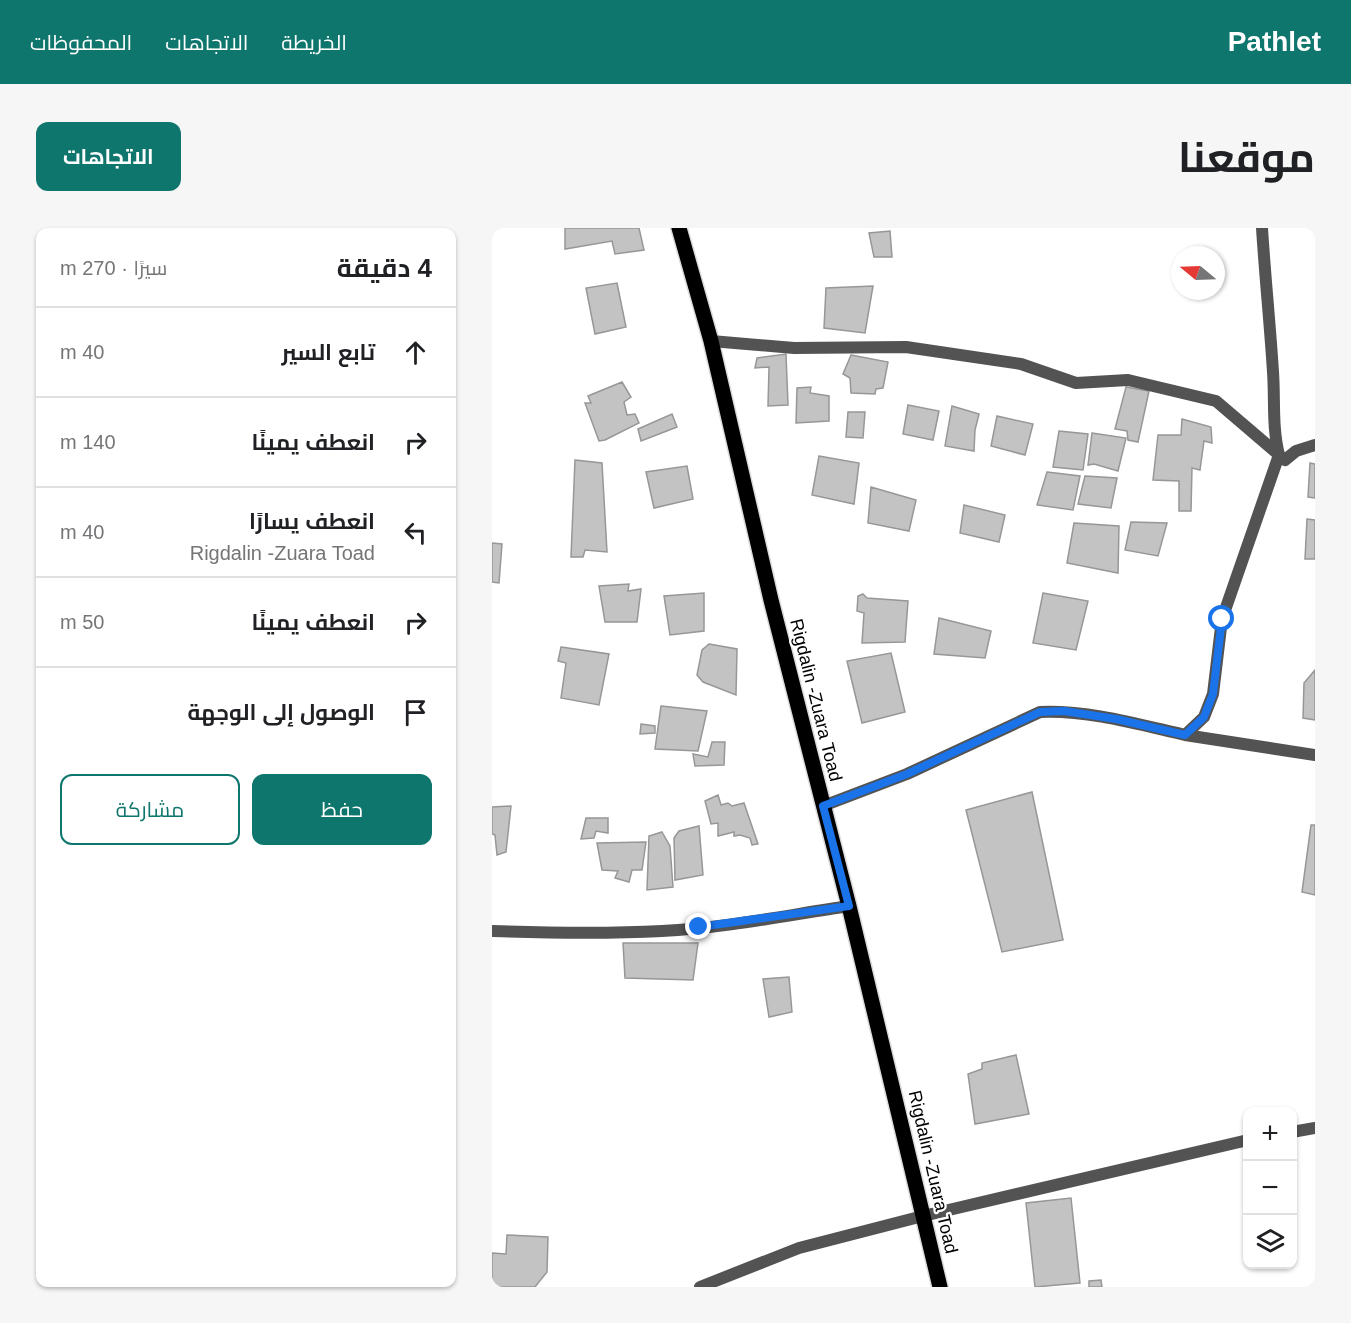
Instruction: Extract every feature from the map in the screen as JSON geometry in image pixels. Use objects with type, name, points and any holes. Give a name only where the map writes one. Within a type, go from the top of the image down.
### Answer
[{"type":"main road","name":"Rigdalin -Zuara Toad","points":[[679,228],[711,341],[771,600],[849,906],[940,1287]]},
{"type":"street","points":[[1185,735],[1204,717],[1213,694],[1222,619],[1279,455],[1275,440],[1273,374],[1262,228]]},
{"type":"street","points":[[711,341],[795,348],[906,348],[1021,364],[1076,383],[1128,380],[1216,401],[1285,460],[1296,451],[1315,445]]},
{"type":"street","points":[[823,806],[907,774],[1040,712],[1064,711],[1116,719],[1185,735],[1315,755]]},
{"type":"street","points":[[492,932],[663,931],[730,924],[849,906]]},
{"type":"street","points":[[1297,1131],[1315,1128]]},
{"type":"street","points":[[700,1287],[799,1248],[923,1216],[1243,1141]]},
{"type":"building","points":[[565,228],[639,228],[644,250],[615,254],[612,241],[565,249]]},
{"type":"building","points":[[890,231],[892,257],[874,257],[869,233]]},
{"type":"building","points":[[617,283],[626,327],[595,334],[586,288]]},
{"type":"building","points":[[873,286],[865,333],[824,328],[826,288]]},
{"type":"building","points":[[786,354],[788,405],[768,406],[769,367],[755,368],[757,358]]},
{"type":"building","points":[[851,355],[888,362],[883,388],[876,389],[875,394],[851,393],[850,378],[843,374]]},
{"type":"building","points":[[622,382],[631,397],[624,402],[627,415],[635,414],[639,423],[599,441],[585,403],[591,403],[588,396]]},
{"type":"building","points":[[811,387],[810,393],[829,396],[829,421],[796,423],[797,388]]},
{"type":"building","points":[[1126,387],[1149,391],[1138,442],[1128,440],[1127,431],[1115,429]]},
{"type":"building","points":[[908,405],[939,411],[933,440],[903,434]]},
{"type":"building","points":[[952,406],[979,414],[975,430],[974,451],[945,446]]},
{"type":"building","points":[[848,412],[865,412],[863,438],[846,437]]},
{"type":"building","points":[[672,414],[677,427],[641,441],[638,429]]},
{"type":"building","points":[[997,416],[1033,424],[1025,455],[991,446]]},
{"type":"building","points":[[1182,419],[1211,427],[1212,443],[1204,441],[1200,470],[1192,468],[1191,511],[1179,511],[1179,481],[1153,480],[1158,435],[1181,435]]},
{"type":"building","points":[[1059,431],[1088,434],[1083,470],[1053,467]]},
{"type":"building","points":[[1092,433],[1126,438],[1118,471],[1094,464],[1088,465]]},
{"type":"building","points":[[819,456],[859,463],[854,504],[812,495]]},
{"type":"building","points":[[575,460],[602,463],[607,552],[585,550],[583,557],[571,557]]},
{"type":"building","points":[[1310,463],[1315,464],[1315,498],[1308,497]]},
{"type":"building","points":[[687,466],[693,499],[654,508],[646,472]]},
{"type":"building","points":[[1047,472],[1080,476],[1073,510],[1037,505]]},
{"type":"building","points":[[1085,476],[1117,478],[1111,508],[1078,504]]},
{"type":"building","points":[[871,487],[916,500],[909,531],[868,523]]},
{"type":"building","points":[[964,505],[1005,515],[999,542],[960,533]]},
{"type":"building","points":[[1307,519],[1315,520],[1315,559],[1305,559]]},
{"type":"building","points":[[1131,522],[1167,523],[1158,556],[1125,550]]},
{"type":"building","points":[[1074,523],[1119,526],[1118,573],[1067,563]]},
{"type":"building","points":[[492,543],[502,544],[499,583],[492,582]]},
{"type":"building","points":[[629,584],[628,591],[641,589],[637,622],[605,622],[599,586]]},
{"type":"building","points":[[704,593],[704,631],[670,635],[664,596]]},
{"type":"building","points":[[1043,593],[1088,601],[1076,650],[1033,643]]},
{"type":"building","points":[[863,594],[867,598],[908,601],[905,642],[862,643],[864,613],[857,611],[858,596]]},
{"type":"building","points":[[939,618],[991,631],[985,658],[934,654]]},
{"type":"building","points":[[709,644],[737,649],[736,695],[703,682],[697,675],[702,650]]},
{"type":"building","points":[[561,647],[609,654],[599,705],[561,698],[566,663],[558,661]]},
{"type":"building","points":[[891,653],[905,712],[862,723],[847,661]]},
{"type":"building","points":[[1315,670],[1315,720],[1303,718],[1304,683]]},
{"type":"building","points":[[661,706],[707,711],[698,751],[655,749]]},
{"type":"building","points":[[641,724],[655,726],[655,733],[640,734]]},
{"type":"building","points":[[712,742],[725,742],[724,765],[695,766],[693,754],[708,757]]},
{"type":"building","points":[[1032,792],[1063,940],[1002,952],[966,810]]},
{"type":"building","points":[[718,795],[721,805],[728,803],[732,806],[744,803],[758,844],[752,845],[750,838],[734,836],[734,832],[718,836],[718,823],[711,824],[705,801]]},
{"type":"building","points":[[511,806],[506,852],[497,855],[495,835],[492,834],[492,807]]},
{"type":"building","points":[[586,818],[608,818],[608,833],[596,831],[594,838],[581,839]]},
{"type":"building","points":[[1311,825],[1315,825],[1315,895],[1302,892]]},
{"type":"building","points":[[699,826],[703,875],[675,880],[674,838],[679,831]]},
{"type":"building","points":[[662,832],[670,846],[673,887],[647,890],[649,836]]},
{"type":"building","points":[[646,842],[642,870],[632,870],[629,882],[615,878],[618,871],[602,870],[597,843]]},
{"type":"building","points":[[623,943],[698,943],[693,980],[625,978]]},
{"type":"building","points":[[789,977],[792,1012],[769,1017],[763,979]]},
{"type":"building","points":[[1016,1055],[1029,1114],[975,1124],[968,1074],[982,1069],[982,1063]]},
{"type":"building","points":[[1071,1198],[1080,1283],[1035,1287],[1026,1203]]},
{"type":"building","points":[[507,1235],[548,1237],[547,1272],[535,1287],[492,1287],[492,1253],[506,1254]]},
{"type":"building","points":[[1101,1280],[1102,1287],[1089,1287],[1089,1281]]},
{"type":"route","points":[[699,927],[849,906],[823,806],[907,774],[1017,721],[1040,712],[1064,711],[1116,719],[1185,735],[1204,717],[1213,694],[1222,619]]}]
